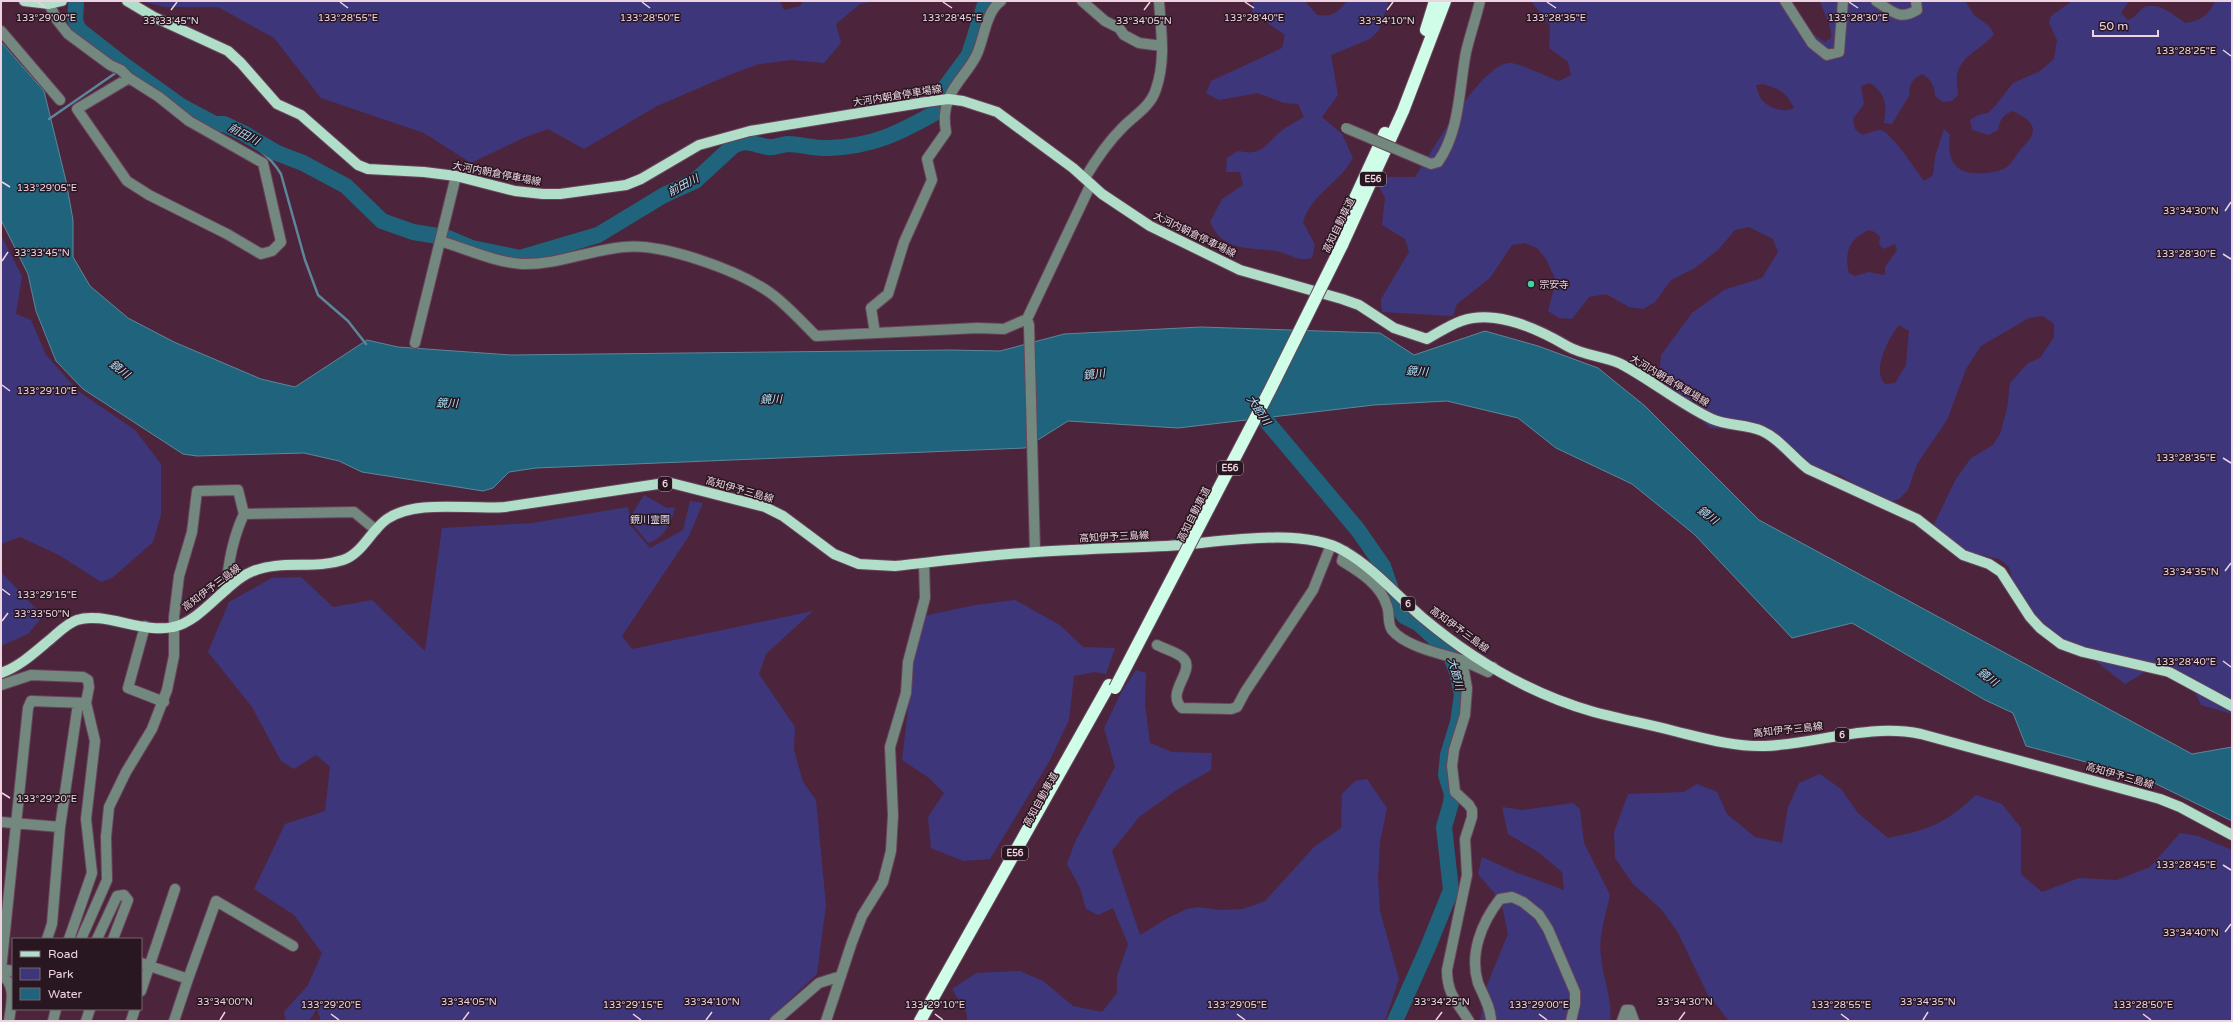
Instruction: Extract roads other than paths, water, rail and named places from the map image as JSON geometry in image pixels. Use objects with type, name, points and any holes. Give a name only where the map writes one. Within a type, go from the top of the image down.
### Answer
[{"type":"highway","name":"高知自動車道","points":[[1338,243],[1396,108],[1427,28],[1435,1]]},
{"type":"highway","name":"高知自動車道","points":[[927,1021],[1036,832],[1112,686],[1245,439],[1338,243],[1403,111],[1445,1]]},
{"type":"highway","name":"E56","points":[[920,1021],[1112,686]]},
{"type":"main road","points":[[24,1],[49,4],[62,1]]},
{"type":"main road","name":"大河内朝倉停車場線","points":[[127,1],[154,17],[228,50],[277,104],[301,115],[358,165],[368,168],[456,176],[515,191],[543,194],[616,187],[641,179],[700,144],[750,131],[948,99],[983,105],[997,112],[1088,181],[1102,194],[1150,226],[1240,270],[1360,305],[1394,328],[1428,339],[1463,318],[1495,318],[1535,329],[1557,338],[1580,353],[1620,364],[1682,404],[1714,420],[1762,431],[1782,444],[1796,460],[1808,469],[1918,519],[1963,555],[1989,564],[2001,572],[2030,617],[2040,628],[2062,644],[2083,652],[2169,672],[2232,706]]},
{"type":"main road","name":"高知伊予三島線","points":[[173,627],[194,615],[250,573],[263,568],[289,564],[324,564],[346,560],[364,544],[376,530],[394,515],[410,508],[505,507],[671,483],[765,507],[782,516],[834,554],[859,564],[895,566],[1035,552],[1290,537],[1330,545],[1346,552],[1361,563],[1425,620],[1456,643],[1493,667],[1534,690],[1571,705],[1737,745],[1768,746],[1878,730],[1905,731],[1934,736],[2160,799],[2180,807],[2232,835]]},
{"type":"main road","points":[[1,673],[25,661],[76,620],[92,618],[145,626],[173,627]]},
{"type":"street","points":[[875,333],[871,308],[888,294],[904,242],[932,180],[927,159],[946,132],[943,117],[948,99],[957,82],[974,61],[990,16],[1001,1]]},
{"type":"street","points":[[1082,1],[1105,21],[1119,28],[1124,35],[1139,43],[1162,46]]},
{"type":"street","points":[[1035,552],[1028,322],[1088,181],[1107,146],[1122,128],[1143,110],[1156,90],[1163,59],[1160,1]]},
{"type":"street","points":[[1346,128],[1431,164],[1438,162],[1446,150],[1458,105],[1466,52],[1480,1]]},
{"type":"street","points":[[1786,1],[1812,43],[1827,55],[1839,52],[1843,1]]},
{"type":"street","points":[[1876,1],[1898,15],[1907,16],[1917,10],[1916,1]]},
{"type":"street","points":[[49,4],[57,20],[68,34],[110,65],[121,70],[129,78],[159,98],[189,122],[263,163],[281,242],[272,251],[261,254],[227,234],[149,195],[127,181],[77,109],[129,78]]},
{"type":"street","points":[[1,31],[60,100]]},
{"type":"street","points":[[415,343],[456,176]]},
{"type":"street","points":[[440,241],[472,253],[521,264],[549,262],[623,247],[646,246],[708,264],[754,283],[770,293],[816,336],[977,328],[1004,330],[1028,322]]},
{"type":"street","points":[[81,938],[107,880],[106,837],[109,808],[126,772],[152,729],[164,702],[174,656],[173,627],[179,576],[192,532],[197,491],[238,490],[244,514],[237,528],[227,574],[226,590]]},
{"type":"street","points":[[244,514],[354,512],[376,530]]},
{"type":"street","points":[[1157,645],[1183,658],[1186,662],[1186,669],[1175,697],[1177,704],[1182,708],[1231,709],[1237,707],[1245,692],[1313,590],[1330,545]]},
{"type":"street","points":[[1346,552],[1342,561],[1370,581],[1384,598],[1388,606],[1391,628],[1404,638],[1448,657],[1461,660],[1488,672],[1493,667]]},
{"type":"street","points":[[826,1021],[862,916],[883,882],[891,851],[893,815],[890,747],[906,693],[908,662],[925,598],[924,563]]},
{"type":"street","points":[[145,626],[128,688],[164,702]]},
{"type":"street","points":[[1461,660],[1466,675],[1466,703],[1465,715],[1454,750],[1453,774],[1455,792],[1469,805],[1472,817],[1465,839],[1467,875],[1447,970],[1447,985],[1454,1000],[1469,1021]]},
{"type":"street","points":[[1,685],[31,675],[82,677],[88,680],[89,687],[82,703],[60,827],[52,924],[47,938]]},
{"type":"street","points":[[12,971],[1,970],[28,708],[31,701],[82,703]]},
{"type":"street","points":[[69,938],[92,873],[86,819],[95,742],[82,703]]},
{"type":"street","points":[[1,822],[60,827]]},
{"type":"street","points":[[142,984],[145,964],[175,889]]},
{"type":"street","points":[[97,938],[117,896],[124,896],[128,900],[113,938]]},
{"type":"street","points":[[1491,1021],[1478,981],[1475,957],[1479,938],[1489,913],[1500,899],[1512,897],[1523,902],[1539,915],[1548,929],[1575,992],[1575,1004],[1571,1021]]},
{"type":"street","points":[[174,1021],[216,901],[293,946]]},
{"type":"street","points":[[145,964],[188,979]]},
{"type":"street","points":[[1,975],[8,979],[11,985],[12,994],[9,1021]]},
{"type":"street","points":[[775,1021],[819,983],[841,976]]},
{"type":"street","points":[[54,1021],[56,1010]]},
{"type":"street","points":[[86,1021],[90,1010]]},
{"type":"street","points":[[131,1021],[135,1010]]},
{"type":"street","points":[[1622,1021],[1626,1010],[1630,1010],[1634,1021]]},
{"type":"water","name":"鏡川","points":[[1,42],[44,91],[66,181],[73,220],[73,257],[90,286],[128,318],[174,342],[261,379],[295,387],[367,340],[398,347],[511,355],[951,350],[1000,351],[1064,334],[1201,327],[1380,333],[1414,355],[1485,331],[1538,346],[1598,368],[1645,406],[1759,520],[2192,754],[2232,747],[2232,821],[2142,777],[2026,746],[2013,713],[1985,700],[1852,623],[1792,638],[1694,534],[1632,484],[1556,448],[1518,418],[1447,401],[1374,405],[1178,428],[1068,421],[1025,448],[536,468],[509,472],[493,488],[483,491],[362,472],[339,461],[304,453],[197,456],[183,454],[83,389],[56,361],[36,311],[28,274],[1,220]]},
{"type":"waterway","name":"前田川","points":[[944,89],[969,55],[986,1]]},
{"type":"waterway","name":"前田川","points":[[76,5],[75,19],[78,29],[124,65],[181,106],[215,124],[224,124],[243,133],[277,153],[303,163],[346,186],[382,221],[413,232],[438,236]]},
{"type":"waterway","points":[[49,119],[117,72]]},
{"type":"waterway","name":"前田川","points":[[446,237],[472,248],[520,258],[598,235],[664,195],[695,181],[733,146],[742,142],[771,147],[787,144],[824,148],[859,145],[896,133],[933,114],[937,108]]},
{"type":"waterway","points":[[215,124],[252,145],[268,157],[275,165],[281,174],[305,260],[318,295],[348,321],[366,344]]},
{"type":"waterway","name":"大節川","points":[[1253,400],[1268,423],[1358,530],[1383,566],[1396,604],[1404,616],[1418,623],[1449,651],[1457,672],[1462,695],[1458,722],[1448,755],[1446,775],[1452,794],[1444,827],[1451,890],[1428,947],[1395,1021]]},
{"type":"place","name":"宗安寺","points":[[1531,284]]},
{"type":"park label","name":"鏡川霊園","points":[[650,519]]}]
